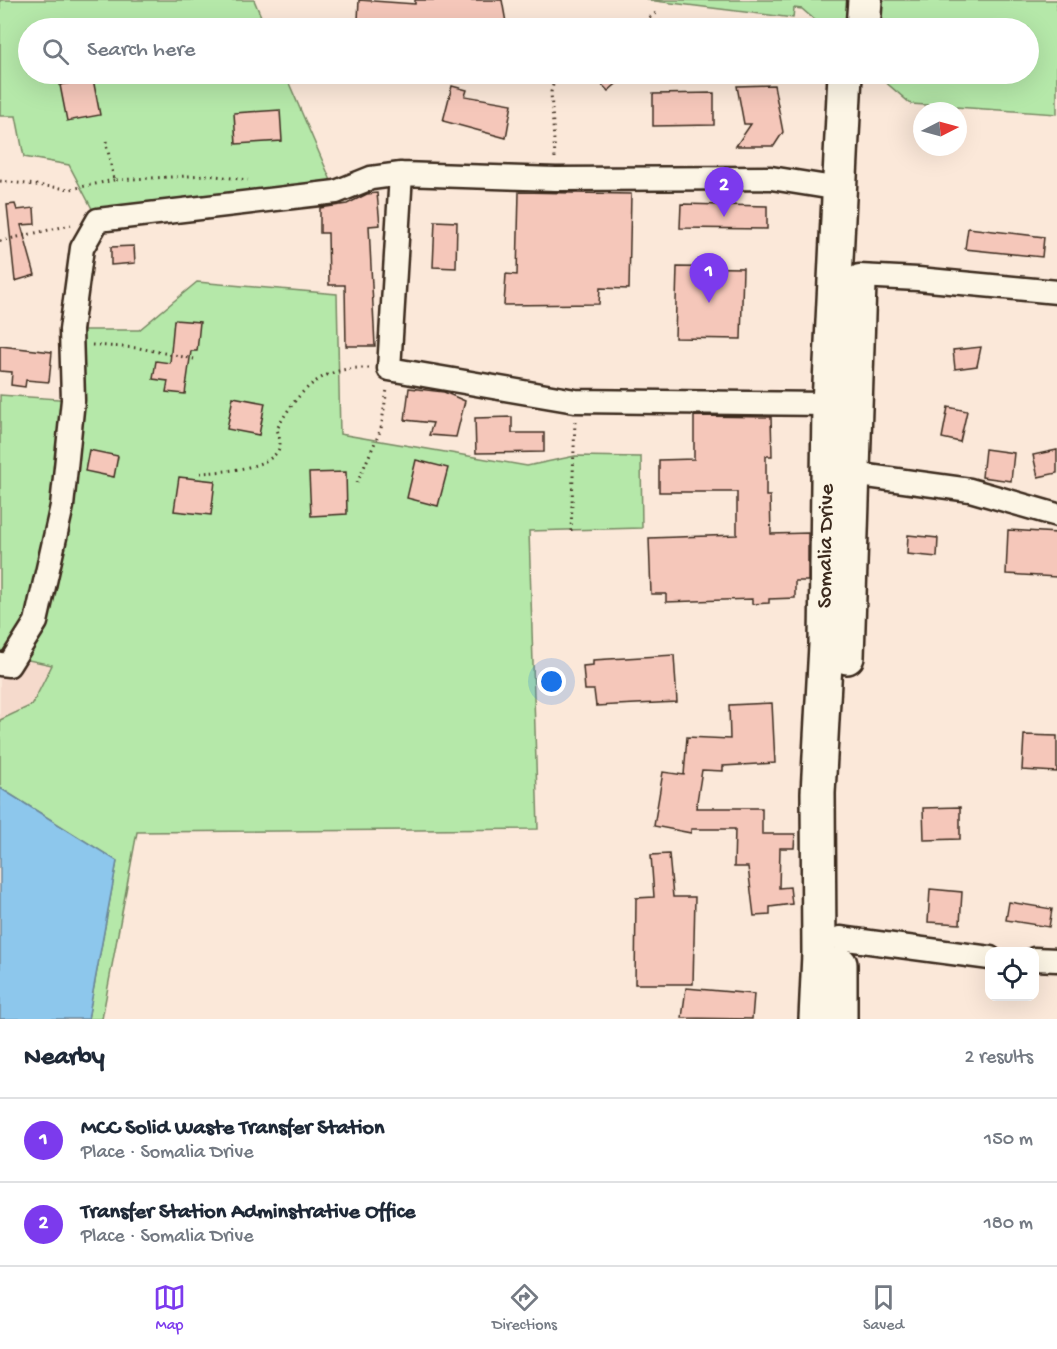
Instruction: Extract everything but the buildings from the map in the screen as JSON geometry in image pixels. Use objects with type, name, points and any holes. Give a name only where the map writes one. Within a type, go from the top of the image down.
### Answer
[{"type":"main road","points":[[846,0],[846,18]]},
{"type":"main road","points":[[864,18],[865,0]]},
{"type":"main road","name":"Somalia Drive","points":[[816,1019],[819,954],[818,794],[826,645],[829,404],[845,84]]},
{"type":"main road","name":"Somalia Drive","points":[[840,1019],[841,771],[850,610],[859,276],[861,84]]},
{"type":"street","points":[[400,174],[389,369],[575,401],[829,404]]},
{"type":"street","points":[[5,665],[36,622],[62,506],[73,400],[72,337],[82,248],[98,220],[336,192],[370,178],[400,174],[556,179],[771,178],[840,189]]},
{"type":"street","points":[[859,276],[1057,292]]},
{"type":"street","points":[[853,474],[970,490],[1057,515]]},
{"type":"street","points":[[840,938],[985,957]]},
{"type":"street","points":[[1039,959],[1057,960]]},
{"type":"path","points":[[650,18],[657,13]]},
{"type":"path","points":[[553,84],[551,92],[556,179]]},
{"type":"path","points":[[106,141],[114,180]]},
{"type":"path","points":[[0,181],[71,189],[114,180],[207,175],[254,181]]},
{"type":"path","points":[[0,241],[98,220]]},
{"type":"path","points":[[72,337],[194,359]]},
{"type":"path","points":[[200,473],[236,471],[269,459],[276,454],[280,444],[277,429],[302,391],[328,373],[348,367]]},
{"type":"path","points":[[357,483],[381,429],[389,369]]},
{"type":"path","points":[[571,531],[575,401]]},
{"type":"shaded area","points":[[0,654],[52,664],[32,705],[0,720]]},
{"type":"green space","points":[[0,0],[254,0],[262,18],[18,18],[18,84],[289,84],[336,192],[98,220],[69,165],[24,157],[16,116],[0,116]]},
{"type":"green space","points":[[647,0],[1057,0],[1057,114],[967,108],[967,102],[913,102],[911,104],[888,84],[1039,84],[1039,18],[812,18],[802,9],[794,8],[793,18]]},
{"type":"green space","points":[[197,282],[337,294],[340,434],[527,466],[575,456],[641,457],[642,528],[529,531],[538,829],[137,832],[102,1019],[88,1019],[117,861],[0,788],[0,720],[32,705],[52,665],[0,654],[0,395],[73,400],[71,330],[139,330]]},
{"type":"water","points":[[0,788],[117,861],[88,1019],[0,1019]]},
{"type":"place","name":"Transfer Station Adminstrative Office","points":[[724,217]]},
{"type":"place","name":"MCC Solid Waste Transfer Station","points":[[709,303]]}]
